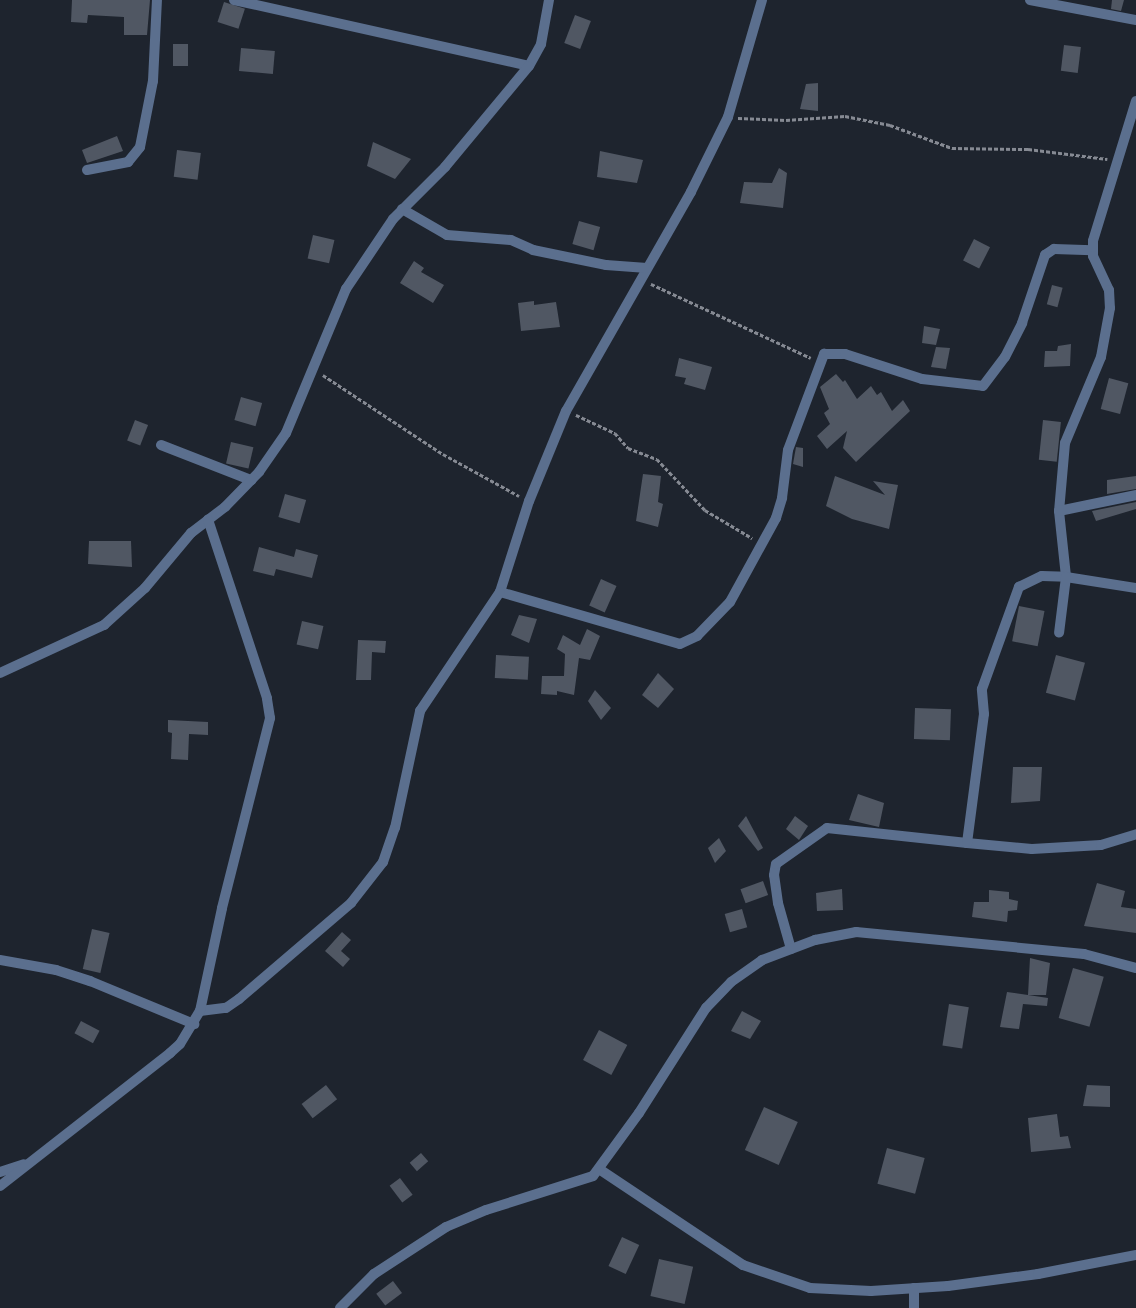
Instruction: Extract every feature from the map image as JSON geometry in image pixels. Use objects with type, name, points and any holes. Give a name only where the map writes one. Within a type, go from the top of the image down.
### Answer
[{"type":"street","points":[[87,170],[128,162],[140,147],[153,81],[157,0]]},
{"type":"street","points":[[234,0],[529,66]]},
{"type":"street","points":[[0,673],[104,625],[208,520],[251,480],[275,453],[314,369],[346,289],[402,209],[445,167],[529,66],[541,44],[549,0]]},
{"type":"street","points":[[200,1011],[226,1008],[239,1000],[351,903],[383,862],[395,828],[420,711],[500,592],[528,501],[566,411],[691,192],[728,117],[762,0]]},
{"type":"street","points":[[1030,0],[1136,20]]},
{"type":"street","points":[[1059,633],[1066,577],[1059,511],[1065,443],[1101,357],[1110,308],[1109,290],[1092,250],[1136,101]]},
{"type":"street","points":[[402,209],[447,235],[510,240],[533,250],[606,266],[647,268]]},
{"type":"street","points":[[500,592],[680,644],[709,626],[730,602],[780,508],[788,450],[819,361],[824,354],[838,352],[922,379],[983,386],[1006,357],[1022,323],[1045,255],[1054,249],[1092,250]]},
{"type":"street","points":[[161,445],[251,480]]},
{"type":"street","points":[[1059,511],[1136,495]]},
{"type":"street","points":[[0,1186],[36,1160],[170,1053],[194,1024],[200,1011],[222,908],[266,745],[270,718],[268,698],[208,520]]},
{"type":"street","points":[[966,843],[984,714],[982,689],[1011,603],[1018,587],[1042,576],[1066,577],[1136,588]]},
{"type":"street","points":[[791,950],[778,903],[774,875],[776,864],[827,828],[1032,849],[1101,845],[1136,834]]},
{"type":"street","points":[[340,1308],[374,1274],[446,1227],[492,1207],[582,1182],[599,1169],[706,1008],[731,982],[762,960],[791,950],[856,932],[893,934],[1084,954],[1136,968]]},
{"type":"street","points":[[0,960],[83,979],[194,1024]]},
{"type":"street","points":[[0,1172],[36,1160]]},
{"type":"street","points":[[599,1169],[712,1247],[771,1276],[810,1288],[871,1290],[914,1288],[1038,1274],[1136,1255]]},
{"type":"street","points":[[914,1288],[914,1308]]},
{"type":"path","points":[[728,117],[786,120],[845,116],[890,125],[952,148],[1028,149],[1118,160]]},
{"type":"path","points":[[640,279],[819,361]]},
{"type":"path","points":[[314,369],[443,454],[528,501]]},
{"type":"path","points":[[566,411],[615,433],[628,448],[657,459],[705,510],[762,544]]},
{"type":"building","points":[[72,0],[150,0],[147,35],[124,35],[124,17],[88,15],[87,23],[71,22]]},
{"type":"building","points":[[1112,0],[1124,0],[1121,11],[1111,9]]},
{"type":"building","points":[[224,2],[245,9],[238,29],[218,22]]},
{"type":"building","points":[[575,15],[591,21],[580,49],[564,43]]},
{"type":"building","points":[[173,44],[188,44],[188,66],[173,66]]},
{"type":"building","points":[[1064,45],[1081,47],[1078,73],[1061,71]]},
{"type":"building","points":[[241,48],[275,51],[273,74],[239,71]]},
{"type":"building","points":[[818,83],[818,111],[800,109],[806,84]]},
{"type":"building","points":[[117,136],[123,151],[87,163],[82,150]]},
{"type":"building","points":[[373,142],[411,159],[395,179],[367,166]]},
{"type":"building","points":[[177,150],[201,153],[198,180],[174,177]]},
{"type":"building","points":[[600,151],[643,160],[637,183],[597,177]]},
{"type":"building","points":[[779,168],[787,173],[783,208],[740,203],[744,182],[772,183]]},
{"type":"building","points":[[579,221],[600,227],[594,250],[572,244]]},
{"type":"building","points":[[313,235],[334,240],[329,263],[308,258]]},
{"type":"building","points":[[974,239],[990,247],[979,269],[963,260]]},
{"type":"building","points":[[414,261],[424,268],[421,272],[444,285],[433,303],[400,283]]},
{"type":"building","points":[[1052,285],[1063,288],[1057,307],[1047,304]]},
{"type":"building","points":[[534,301],[534,305],[556,302],[560,327],[521,331],[518,303]]},
{"type":"building","points":[[924,326],[940,329],[936,345],[922,343]]},
{"type":"building","points":[[1071,344],[1070,366],[1044,367],[1045,351],[1057,351],[1058,346]]},
{"type":"building","points":[[936,347],[950,348],[946,369],[931,367]]},
{"type":"building","points":[[679,358],[712,367],[705,390],[684,384],[686,378],[675,376]]},
{"type":"building","points":[[836,374],[843,382],[845,380],[857,399],[871,386],[877,395],[881,392],[892,411],[903,400],[910,411],[856,462],[843,448],[847,431],[827,449],[817,436],[830,424],[824,413],[829,409],[820,387]]},
{"type":"building","points":[[1109,378],[1128,383],[1120,414],[1101,409]]},
{"type":"building","points":[[241,397],[262,403],[256,426],[234,420]]},
{"type":"building","points":[[135,420],[148,425],[140,446],[127,441]]},
{"type":"building","points":[[1043,420],[1061,422],[1057,462],[1039,460]]},
{"type":"building","points":[[231,442],[253,447],[248,469],[226,463]]},
{"type":"building","points":[[796,447],[803,448],[803,467],[793,464]]},
{"type":"building","points":[[643,474],[661,476],[658,502],[663,504],[658,527],[636,521]]},
{"type":"building","points":[[835,476],[885,495],[873,481],[898,485],[889,529],[852,519],[826,506]]},
{"type":"building","points":[[1136,476],[1136,489],[1107,494],[1107,480]]},
{"type":"building","points":[[285,494],[306,500],[300,523],[278,517]]},
{"type":"building","points":[[1136,502],[1136,509],[1096,521],[1092,511]]},
{"type":"building","points":[[89,541],[131,541],[132,567],[88,564]]},
{"type":"building","points":[[259,547],[294,557],[296,549],[318,555],[312,578],[276,569],[274,576],[253,571]]},
{"type":"building","points":[[601,579],[617,586],[605,612],[589,605]]},
{"type":"building","points":[[1019,606],[1045,611],[1038,646],[1012,641]]},
{"type":"building","points":[[519,615],[537,619],[529,643],[511,635]]},
{"type":"building","points":[[302,621],[323,626],[318,649],[297,644]]},
{"type":"building","points":[[587,629],[600,636],[590,660],[579,658],[574,695],[557,691],[557,695],[541,694],[542,676],[564,676],[565,654],[557,649],[563,635],[580,645]]},
{"type":"building","points":[[358,640],[386,641],[385,653],[372,652],[371,680],[356,680]]},
{"type":"building","points":[[496,655],[529,657],[528,680],[495,678]]},
{"type":"building","points":[[1056,655],[1085,663],[1075,700],[1046,693]]},
{"type":"building","points":[[658,673],[674,689],[658,708],[642,695]]},
{"type":"building","points":[[595,690],[611,708],[601,720],[588,701]]},
{"type":"building","points":[[915,708],[951,709],[950,740],[914,739]]},
{"type":"building","points":[[168,720],[208,722],[208,735],[189,734],[188,760],[171,759],[172,733],[168,732]]},
{"type":"building","points":[[1013,767],[1042,767],[1040,801],[1011,803]]},
{"type":"building","points":[[858,794],[884,803],[879,827],[849,820]]},
{"type":"building","points":[[746,816],[763,848],[758,851],[738,826]]},
{"type":"building","points":[[795,816],[808,826],[799,840],[786,829]]},
{"type":"building","points":[[719,838],[726,851],[715,863],[708,848]]},
{"type":"building","points":[[763,881],[768,895],[746,903],[740,889]]},
{"type":"building","points":[[1097,883],[1125,891],[1121,907],[1136,909],[1136,933],[1084,926]]},
{"type":"building","points":[[842,889],[843,910],[817,911],[816,893]]},
{"type":"building","points":[[989,890],[1009,892],[1009,899],[1018,901],[1017,910],[1008,911],[1007,922],[972,917],[974,902],[989,902]]},
{"type":"building","points":[[742,909],[747,927],[730,932],[725,914]]},
{"type":"building","points":[[92,929],[110,933],[100,973],[83,969]]},
{"type":"building","points":[[342,932],[351,940],[341,951],[350,959],[343,967],[325,951]]},
{"type":"building","points":[[1030,958],[1050,963],[1046,995],[1028,995]]},
{"type":"building","points":[[1073,968],[1104,977],[1089,1027],[1059,1018]]},
{"type":"building","points":[[1007,992],[1048,998],[1047,1006],[1023,1004],[1019,1029],[1000,1027]]},
{"type":"building","points":[[949,1004],[969,1007],[962,1049],[942,1045]]},
{"type":"building","points":[[742,1011],[761,1021],[750,1039],[731,1031]]},
{"type":"building","points":[[81,1021],[100,1031],[93,1043],[74,1033]]},
{"type":"building","points":[[599,1030],[627,1045],[611,1075],[583,1060]]},
{"type":"building","points":[[326,1085],[337,1099],[313,1118],[302,1104]]},
{"type":"building","points":[[1087,1085],[1110,1086],[1110,1107],[1083,1106]]},
{"type":"building","points":[[764,1107],[798,1122],[779,1165],[745,1150]]},
{"type":"building","points":[[1057,1114],[1060,1137],[1068,1136],[1071,1148],[1031,1152],[1028,1118]]},
{"type":"building","points":[[887,1148],[925,1158],[915,1194],[877,1184]]},
{"type":"building","points":[[421,1153],[428,1161],[417,1171],[410,1163]]},
{"type":"building","points":[[400,1178],[413,1195],[402,1203],[390,1186]]},
{"type":"building","points":[[622,1237],[639,1245],[626,1274],[608,1266]]},
{"type":"building","points":[[659,1259],[693,1267],[685,1304],[650,1296]]},
{"type":"building","points":[[393,1281],[402,1293],[385,1306],[376,1294]]}]
